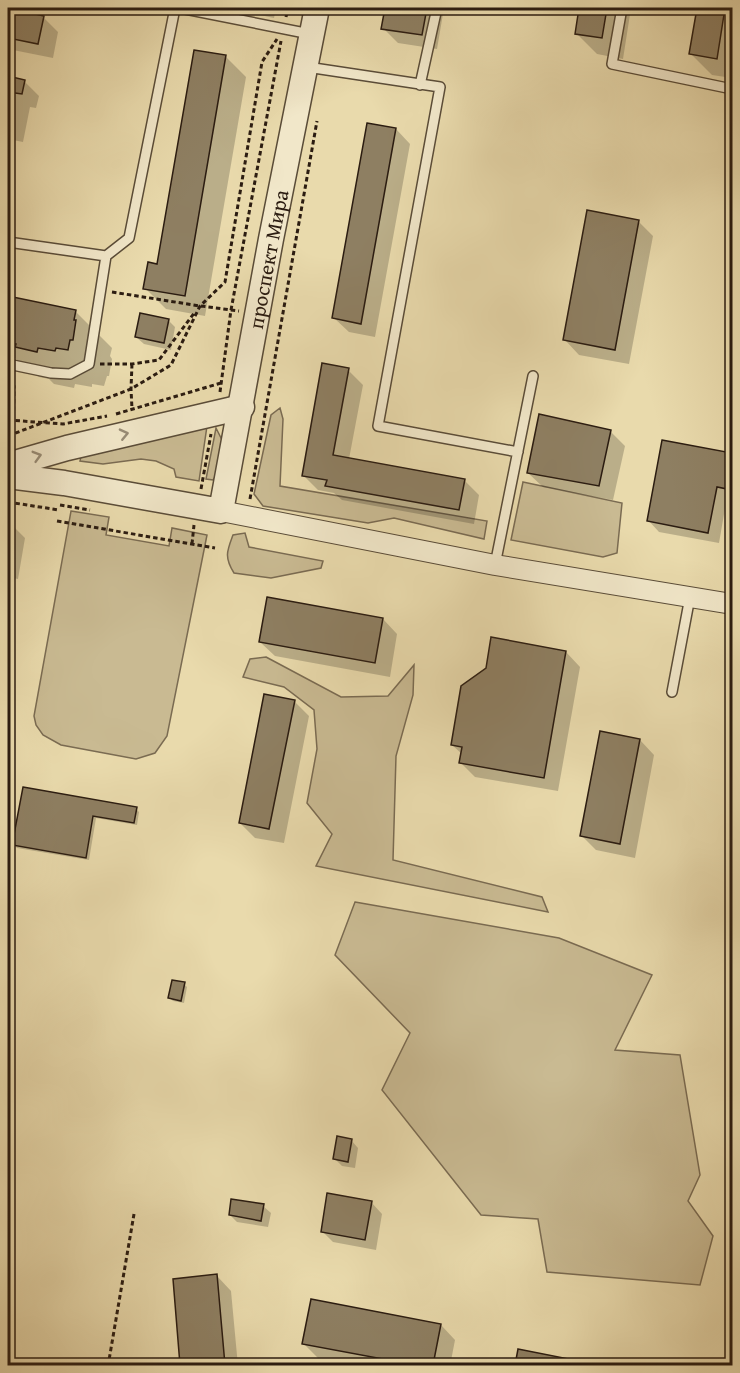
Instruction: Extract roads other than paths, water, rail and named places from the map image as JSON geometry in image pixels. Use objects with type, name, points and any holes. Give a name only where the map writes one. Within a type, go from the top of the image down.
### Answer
[{"type":"street","name":"проспект Мира","points":[[209,509],[242,407],[317,8]]},
{"type":"street","points":[[11,470],[67,448],[242,407]]},
{"type":"street","points":[[64,483],[67,448]]},
{"type":"street","points":[[11,470],[64,483],[247,515],[495,565],[732,604]]},
{"type":"lane","points":[[8,364],[51,373],[70,374],[89,364],[106,256],[129,238],[177,8],[312,34]]},
{"type":"lane","points":[[420,85],[436,8]]},
{"type":"lane","points":[[622,8],[612,64],[732,89],[732,84]]},
{"type":"lane","points":[[307,67],[440,87],[378,426],[519,452]]},
{"type":"lane","points":[[8,242],[106,256]]},
{"type":"lane","points":[[495,565],[533,375]]},
{"type":"lane","points":[[672,692],[690,597]]}]
